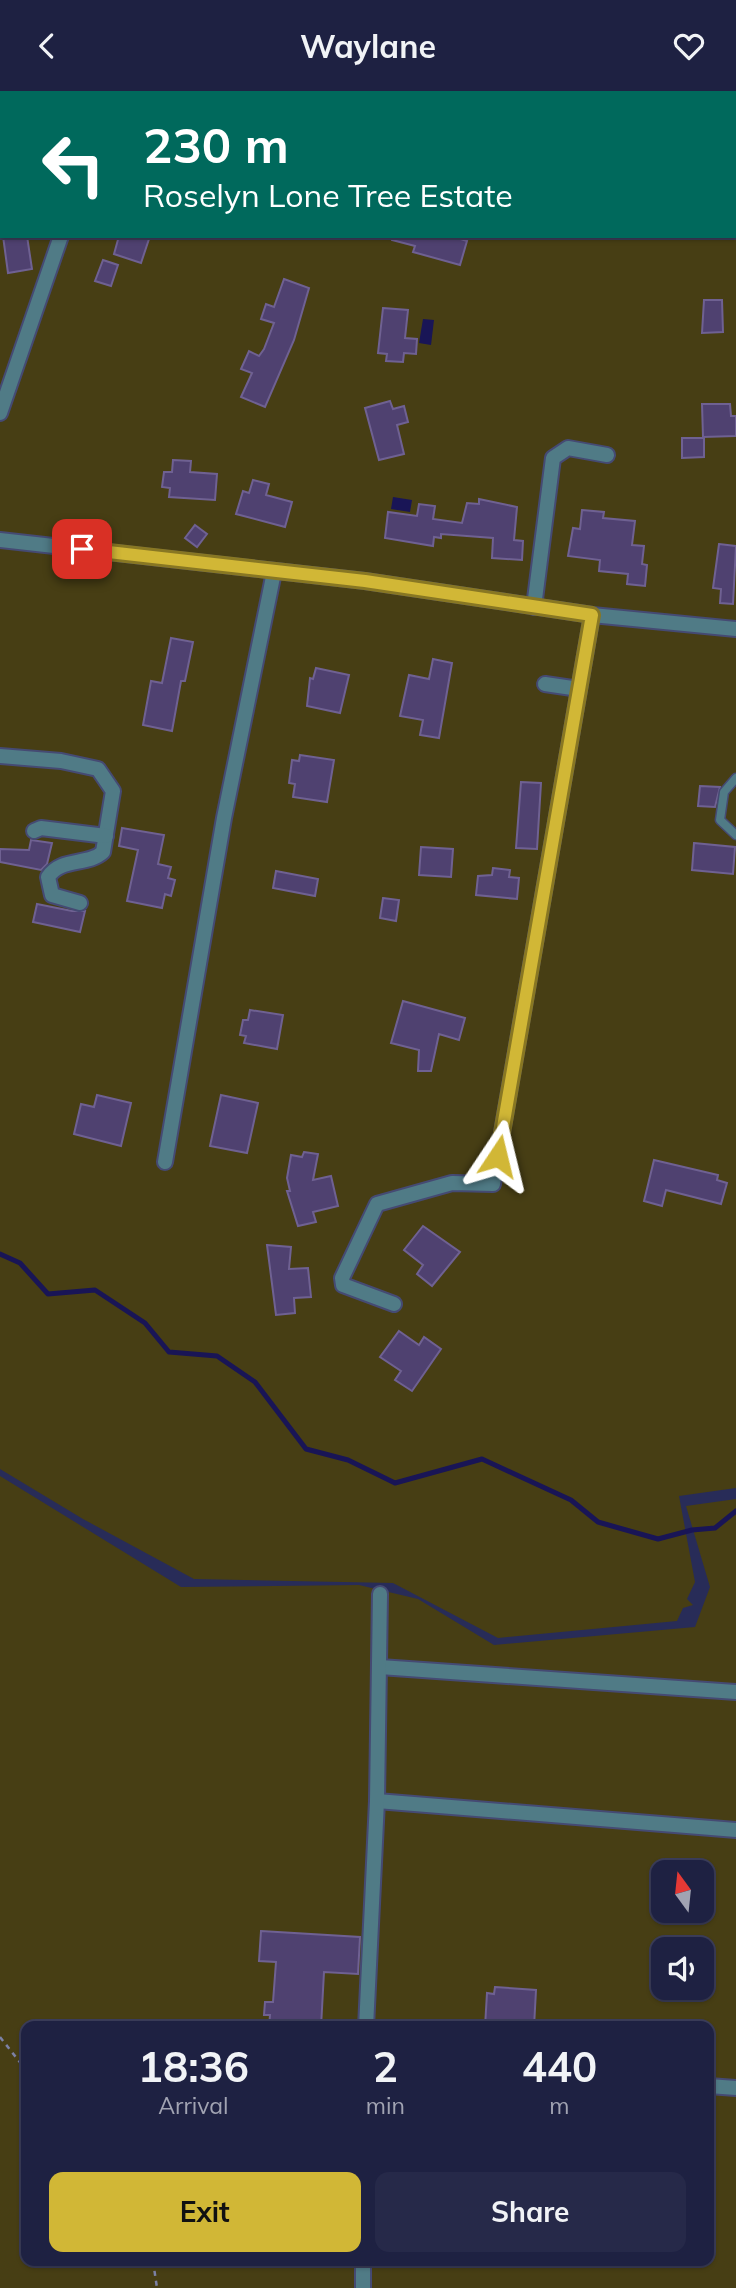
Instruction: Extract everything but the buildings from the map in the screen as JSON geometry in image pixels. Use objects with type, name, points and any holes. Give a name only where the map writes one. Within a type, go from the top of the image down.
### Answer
[{"type":"street","points":[[0,413],[60,238]]},
{"type":"street","points":[[534,607],[553,458],[568,448],[607,455]]},
{"type":"street","points":[[0,540],[365,581],[592,615],[736,626]]},
{"type":"street","points":[[165,1162],[224,818],[274,572]]},
{"type":"street","points":[[394,1304],[343,1285],[342,1277],[377,1204],[443,1185],[494,1184],[592,615]]},
{"type":"street","points":[[545,684],[579,689]]},
{"type":"street","points":[[0,756],[61,761],[98,769],[113,791],[100,855],[60,866],[48,877],[52,895],[80,903]]},
{"type":"street","points":[[34,831],[41,828],[106,836]]},
{"type":"street","points":[[366,2021],[377,1801],[380,1594]]},
{"type":"street","points":[[380,1667],[736,1692]]},
{"type":"street","points":[[377,1801],[736,1830]]},
{"type":"street","points":[[714,2086],[736,2088]]},
{"type":"street","points":[[363,2266],[363,2288]]},
{"type":"lane","points":[[736,778],[724,792],[720,820],[736,835]]},
{"type":"path","points":[[0,2037],[21,2064]]},
{"type":"path","points":[[154,2266],[157,2288]]},
{"type":"shaded area","points":[[0,238],[736,238],[736,1488],[679,1496],[695,1582],[687,1599],[693,1605],[683,1608],[677,1621],[498,1638],[393,1583],[194,1579],[83,1519],[0,1469]]},
{"type":"shaded area","points":[[423,319],[434,320],[431,345],[419,343]]},
{"type":"shaded area","points":[[393,497],[412,500],[410,512],[391,509]]},
{"type":"shaded area","points":[[0,1476],[181,1587],[359,1585],[418,1599],[494,1645],[695,1627],[710,1587],[686,1506],[736,1499],[736,2288],[0,2288]]},
{"type":"waterway","points":[[0,1254],[20,1263],[48,1294],[95,1290],[145,1323],[169,1352],[217,1356],[255,1382],[306,1449],[348,1460],[395,1483],[482,1459],[571,1500],[598,1522],[658,1539],[692,1530],[715,1528],[736,1511]]},
{"type":"route","points":[[82,549],[365,581],[592,615],[498,1156]]}]
